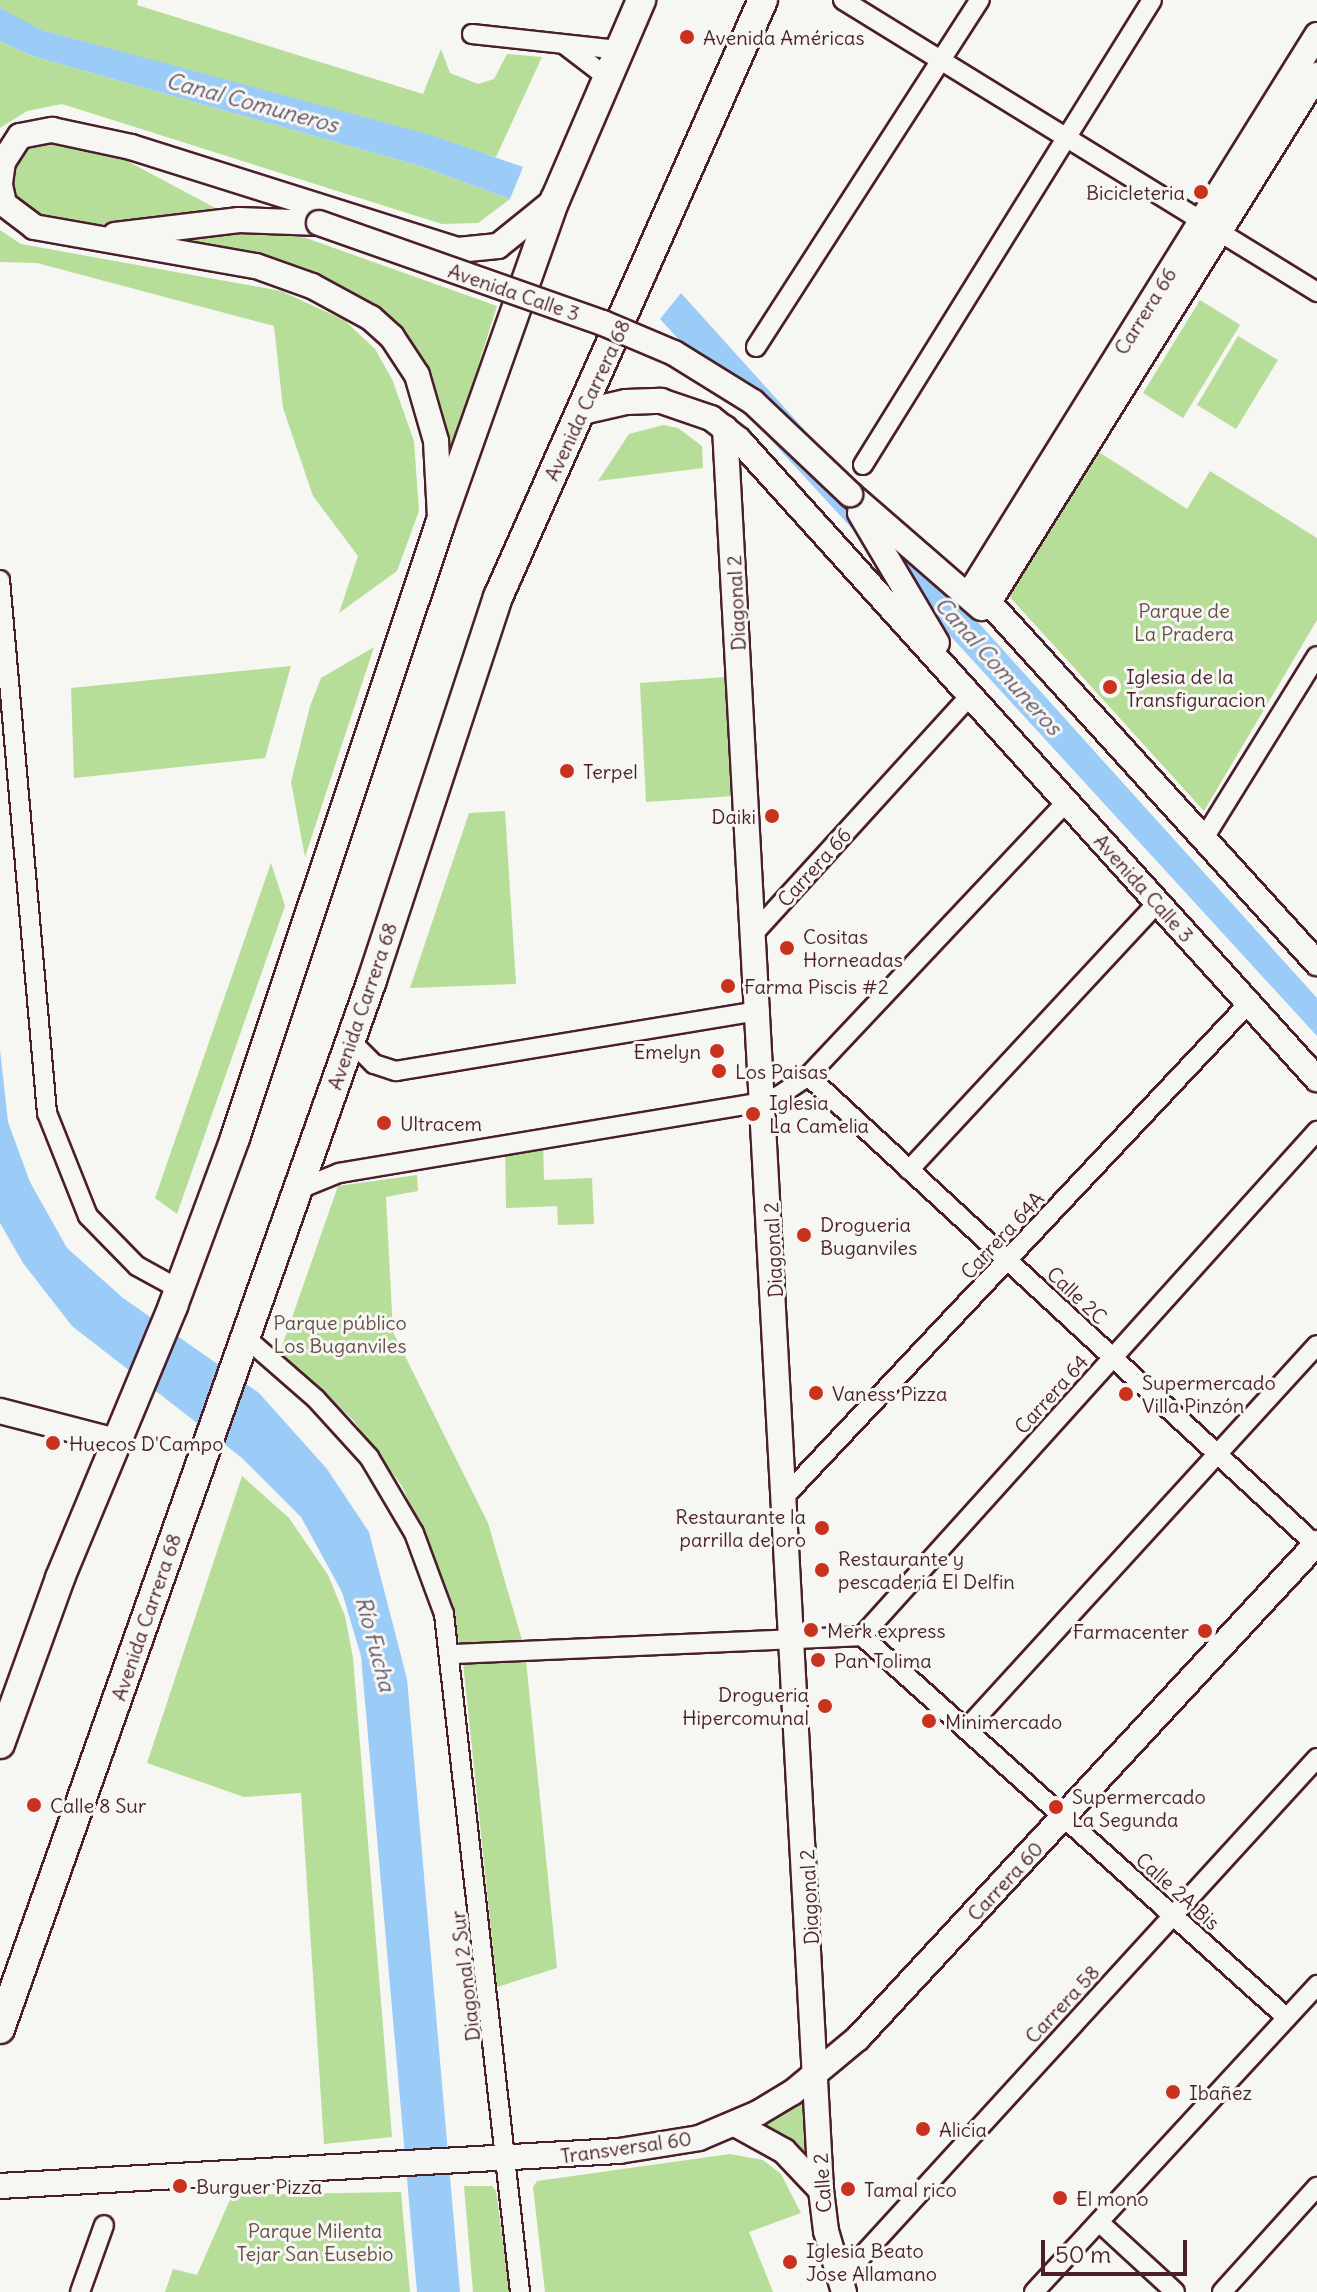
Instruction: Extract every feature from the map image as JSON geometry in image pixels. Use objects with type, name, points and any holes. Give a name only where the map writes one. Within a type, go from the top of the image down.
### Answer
[{"type":"main road","points":[[0,1744],[5,1714],[176,1298],[308,930],[440,524],[555,200],[641,0]]},
{"type":"main road","name":"Avenida Carrera 68","points":[[0,2029],[350,1040],[498,597],[763,0]]},
{"type":"street","points":[[843,0],[1317,292]]},
{"type":"street","points":[[756,347],[980,0]]},
{"type":"street","points":[[863,465],[1152,0]]},
{"type":"street","points":[[472,34],[620,50]]},
{"type":"street","name":"Carrera 66","points":[[981,594],[1210,226],[1317,35]]},
{"type":"street","points":[[563,44],[608,78]]},
{"type":"street","name":"Carrera 66","points":[[1210,226],[1317,75]]},
{"type":"street","name":"Avenida Calle 3","points":[[440,524],[436,441],[417,375],[392,337],[371,318],[312,286],[256,266],[73,236],[16,217],[4,204],[0,184],[3,162],[20,136],[52,130],[99,138],[458,250],[498,246],[555,200]]},
{"type":"street","name":"Avenida Calle 3","points":[[99,138],[229,194],[603,323],[674,353],[753,402],[946,581],[1030,647]]},
{"type":"street","name":"Avenida Calle 3","points":[[73,236],[239,220],[319,223]]},
{"type":"street","name":"Avenida Calle 3","points":[[582,412],[626,402],[661,401],[695,410],[725,428],[1317,1079]]},
{"type":"street","name":"Diagonal 2","points":[[725,428],[819,2072]]},
{"type":"street","name":"Avenida Calle 3","points":[[850,494],[970,696]]},
{"type":"street","points":[[0,580],[47,1113],[88,1216],[137,1266],[176,1298]]},
{"type":"street","name":"Avenida Calle 3","points":[[981,594],[1204,838],[1314,952]]},
{"type":"street","points":[[1204,838],[1317,656]]},
{"type":"street","name":"Carrera 66","points":[[755,932],[970,696]]},
{"type":"street","points":[[297,1190],[339,1173],[765,1102],[808,1076],[1066,802]]},
{"type":"street","points":[[909,1170],[1157,903]]},
{"type":"street","name":"Carrera 64A","points":[[787,1494],[1248,1004]]},
{"type":"street","points":[[350,1040],[374,1064],[396,1071],[760,1011]]},
{"type":"street","name":"Calle 2C","points":[[808,1076],[1316,1545]]},
{"type":"street","name":"Carrera 64","points":[[862,1636],[1317,1131]]},
{"type":"street","name":"Diagonal 2 Sur","points":[[245,1337],[316,1399],[382,1477],[432,1578],[452,1654],[520,2292]]},
{"type":"street","points":[[966,1729],[1317,1345]]},
{"type":"street","points":[[0,1411],[116,1441]]},
{"type":"street","name":"Carrera 60","points":[[819,2072],[858,2038],[1316,1545]]},
{"type":"street","points":[[452,1654],[862,1636]]},
{"type":"street","name":"Calle 2A Bis","points":[[862,1636],[1287,2018]]},
{"type":"street","name":"Carrera 58","points":[[842,2286],[1317,1758]]},
{"type":"street","points":[[1034,2292],[1317,1985]]},
{"type":"street","name":"Transversal 60","points":[[0,2186],[465,2163],[662,2146],[735,2124],[819,2072]]},
{"type":"street","name":"Calle 2","points":[[819,2072],[821,2190],[842,2286]]},
{"type":"street","points":[[735,2124],[784,2151],[821,2190]]},
{"type":"street","points":[[1222,2292],[1317,2187]]},
{"type":"street","points":[[1099,2222],[1175,2292]]},
{"type":"street","points":[[80,2292],[104,2225]]},
{"type":"green space","points":[[0,0],[138,0],[137,5],[423,94],[441,49],[450,73],[478,84],[494,79],[507,54],[542,57],[496,157],[42,30],[18,21],[0,8]]},
{"type":"green space","points":[[0,41],[32,56],[420,166],[510,199],[478,223],[442,224],[62,104],[27,111],[0,128]]},
{"type":"green space","points":[[48,140],[116,155],[221,211],[76,227],[31,215],[11,196],[11,159],[21,147]]},
{"type":"green space","points":[[0,230],[21,244],[281,291],[344,320],[375,349],[392,379],[414,441],[419,511],[397,571],[339,613],[358,556],[313,496],[283,408],[274,326],[37,263],[0,262]]},
{"type":"green space","points":[[268,232],[306,238],[497,306],[448,461],[424,371],[298,269],[233,249],[166,239]]},
{"type":"green space","points":[[1200,300],[1240,325],[1183,418],[1143,393]]},
{"type":"green space","points":[[1238,336],[1278,360],[1236,429],[1197,405]]},
{"type":"green space","points":[[663,425],[678,428],[702,446],[703,468],[598,481],[629,434]]},
{"type":"green space","name":"Parque de La Pradera","points":[[1099,452],[1187,509],[1210,471],[1317,538],[1317,620],[1204,811],[1008,595]]},
{"type":"green space","points":[[374,647],[305,857],[291,782],[310,706],[321,678]]},
{"type":"green space","points":[[291,666],[265,758],[74,778],[71,688]]},
{"type":"green space","points":[[726,677],[734,796],[646,802],[640,683]]},
{"type":"green space","points":[[505,811],[516,984],[410,988],[469,813]]},
{"type":"green space","points":[[271,863],[285,906],[177,1214],[155,1198]]},
{"type":"green space","points":[[543,1137],[544,1180],[592,1178],[594,1224],[558,1225],[557,1206],[506,1208],[505,1141]]},
{"type":"green space","name":"Parque público Los Buganviles","points":[[417,1175],[418,1191],[386,1197],[393,1332],[488,1523],[522,1640],[460,1645],[444,1581],[402,1486],[353,1420],[280,1352],[338,1186]]},
{"type":"green space","points":[[242,1476],[289,1518],[328,1575],[345,1616],[353,1658],[392,2137],[324,2144],[301,1793],[244,1797],[147,1763]]},
{"type":"green space","points":[[526,1660],[557,1968],[497,1987],[463,1662]]},
{"type":"green space","points":[[808,2097],[809,2165],[760,2128]]},
{"type":"green space","points":[[730,2154],[763,2160],[781,2174],[801,2213],[749,2232],[773,2292],[545,2292],[533,2187],[537,2181]]},
{"type":"green space","points":[[464,2186],[492,2186],[496,2191],[510,2292],[473,2292]]},
{"type":"green space","name":"Parque Milenta Tejar San Eusebio","points":[[401,2192],[410,2292],[165,2292],[173,2269],[197,2275],[232,2195]]},
{"type":"water","name":"Canal Comuneros","points":[[0,8],[42,30],[431,135],[523,167],[510,199],[420,166],[32,56],[0,41]]},
{"type":"water","name":"Canal Comuneros","points":[[681,293],[1317,998],[1317,1036],[660,319]]},
{"type":"water","name":"Río Fucha","points":[[0,1050],[8,1122],[30,1182],[67,1248],[123,1298],[259,1393],[327,1469],[369,1532],[407,1679],[460,2292],[417,2292],[361,1656],[342,1592],[301,1517],[242,1458],[72,1326],[23,1263],[0,1223]]},
{"type":"place","name":"Avenida Américas","points":[[687,37]]},
{"type":"place","name":"Bicicleteria","points":[[1201,192]]},
{"type":"place","name":"Iglesia de la Transfiguracion","points":[[1110,687]]},
{"type":"place","name":"Terpel","points":[[567,771]]},
{"type":"place","name":"Daiki","points":[[772,816]]},
{"type":"place","name":"Cositas Horneadas","points":[[787,948]]},
{"type":"place","name":"Farma Piscis #2","points":[[728,986]]},
{"type":"place","name":"Emelyn","points":[[717,1051]]},
{"type":"place","name":"Los Paisas","points":[[719,1071]]},
{"type":"place","name":"Iglesia La Camelia","points":[[753,1114]]},
{"type":"place","name":"Ultracem","points":[[384,1123]]},
{"type":"place","name":"Drogueria Buganviles","points":[[804,1235]]},
{"type":"place","name":"Vaness Pizza","points":[[816,1393]]},
{"type":"place","name":"Supermercado Villa Pinzón","points":[[1126,1394]]},
{"type":"place","name":"Huecos D'Campo","points":[[53,1443]]},
{"type":"place","name":"Restaurante la parrilla de oro","points":[[822,1528]]},
{"type":"place","name":"Restaurante y pescaderia El Delfin","points":[[822,1570]]},
{"type":"place","name":"Merk express","points":[[811,1630]]},
{"type":"place","name":"Farmacenter","points":[[1205,1631]]},
{"type":"place","name":"Pan Tolima","points":[[818,1660]]},
{"type":"place","name":"Drogueria Hipercomunal","points":[[825,1706]]},
{"type":"place","name":"Minimercado","points":[[929,1721]]},
{"type":"place","name":"Calle 8 Sur","points":[[34,1805]]},
{"type":"place","name":"Supermercado La Segunda","points":[[1056,1807]]},
{"type":"place","name":"Ibañez","points":[[1173,2092]]},
{"type":"place","name":"Alicia","points":[[923,2129]]},
{"type":"place","name":"Burguer Pizza","points":[[180,2186]]},
{"type":"place","name":"Tamal rico","points":[[848,2189]]},
{"type":"place","name":"El mono","points":[[1060,2198]]},
{"type":"place","name":"Iglesia Beato Jose Allamano","points":[[790,2262]]}]
